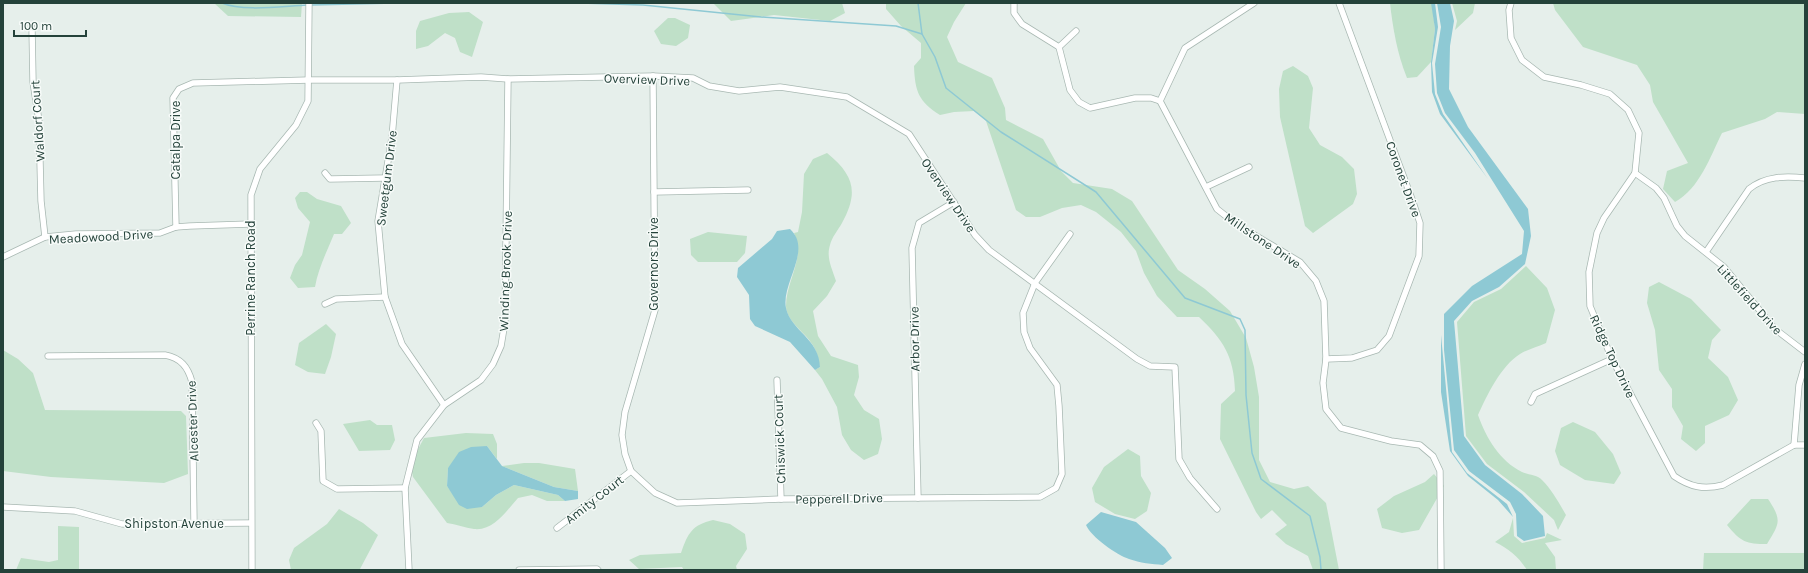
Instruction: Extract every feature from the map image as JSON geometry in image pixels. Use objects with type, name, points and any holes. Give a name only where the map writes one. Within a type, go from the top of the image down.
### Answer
[{"type":"street","name":"Perrine Ranch Road","points":[[252,570],[251,194],[260,169],[296,125],[308,101],[309,3]]},
{"type":"street","points":[[1014,3],[1014,13],[1022,24],[1059,47],[1070,90],[1079,102],[1090,108],[1135,98],[1151,98],[1160,101],[1185,48],[1254,3]]},
{"type":"street","name":"Coronet Drive","points":[[1326,359],[1352,358],[1377,350],[1389,336],[1419,256],[1420,223],[1339,3]]},
{"type":"street","name":"Ridge Top Drive","points":[[1511,3],[1509,10],[1512,38],[1522,60],[1544,77],[1582,85],[1610,94],[1628,110],[1639,133],[1635,173],[1604,218],[1597,233],[1589,272],[1590,306],[1612,358],[1674,476],[1682,482],[1703,488],[1723,485],[1794,445],[1805,445]]},
{"type":"street","name":"Waldorf Court","points":[[32,28],[33,82],[39,121],[41,201],[45,237]]},
{"type":"street","points":[[1059,47],[1076,31]]},
{"type":"street","name":"Overview Drive","points":[[309,80],[397,80],[481,77],[508,79],[653,76],[692,78],[709,86],[739,91],[780,87],[847,97],[909,134],[975,235],[989,250],[1137,359],[1150,366],[1175,367],[1179,458],[1190,478],[1217,509]]},
{"type":"street","name":"Governors Drive","points":[[631,471],[625,454],[622,435],[625,412],[655,310],[653,76]]},
{"type":"street","name":"Winding Brook Drive","points":[[409,570],[405,488],[417,440],[444,405],[481,380],[493,364],[501,346],[505,322],[508,79]]},
{"type":"street","name":"Catalpa Drive","points":[[176,227],[173,116],[174,98],[179,89],[193,83],[309,80]]},
{"type":"street","name":"Sweetgum Drive","points":[[397,80],[392,137],[378,221],[385,297],[402,344],[444,405]]},
{"type":"street","name":"Millstone Drive","points":[[1160,101],[1217,209],[1236,224],[1300,262],[1316,281],[1324,301],[1326,359],[1323,383],[1326,409],[1341,428],[1391,441],[1420,445],[1433,456],[1440,471],[1441,570]]},
{"type":"street","points":[[1206,187],[1249,167]]},
{"type":"street","points":[[325,173],[330,179],[385,178]]},
{"type":"street","name":"Littlefield Drive","points":[[1635,173],[1656,188],[1664,198],[1677,226],[1685,236],[1724,267],[1775,329],[1805,352]]},
{"type":"street","points":[[1706,252],[1749,189],[1758,181],[1786,176],[1805,178]]},
{"type":"street","points":[[654,192],[748,190]]},
{"type":"street","name":"Arbor Drive","points":[[918,498],[912,248],[919,223],[954,202]]},
{"type":"street","name":"Meadowood Drive","points":[[3,257],[16,253],[45,237],[76,234],[160,233],[176,227],[250,224]]},
{"type":"street","points":[[1035,283],[1070,234]]},
{"type":"street","name":"Pepperell Drive","points":[[631,471],[654,493],[677,503],[781,499],[1040,497],[1056,488],[1062,474],[1057,385],[1030,348],[1024,332],[1024,313],[1035,283]]},
{"type":"street","points":[[325,304],[336,299],[385,297]]},
{"type":"street","name":"Alcester Drive","points":[[48,356],[165,355],[174,357],[183,363],[189,370],[192,382],[194,522]]},
{"type":"street","points":[[1531,402],[1535,394],[1612,358]]},
{"type":"street","points":[[1794,445],[1799,385],[1805,364]]},
{"type":"street","name":"Chiswick Court","points":[[777,380],[781,499]]},
{"type":"street","points":[[316,423],[321,431],[323,480],[337,489],[405,488]]},
{"type":"street","name":"Amity Court","points":[[557,528],[631,471]]},
{"type":"street","name":"Shipston Avenue","points":[[3,507],[75,511],[122,524],[194,522],[251,523]]},
{"type":"street","points":[[519,570],[597,569]]},
{"type":"green space","points":[[214,3],[302,3],[301,17],[228,16]]},
{"type":"green space","points":[[713,3],[842,3],[845,13],[830,21],[774,15],[731,21]]},
{"type":"green space","points":[[886,3],[966,3],[954,22],[947,37],[958,62],[992,78],[1005,108],[1006,120],[1043,139],[1061,171],[1073,183],[1112,189],[1132,201],[1178,270],[1205,289],[1230,311],[1246,338],[1254,367],[1259,397],[1259,460],[1270,482],[1294,489],[1308,486],[1326,503],[1339,570],[1313,570],[1308,556],[1286,544],[1275,534],[1287,525],[1272,510],[1261,519],[1256,512],[1220,439],[1221,404],[1235,391],[1229,358],[1221,341],[1215,333],[1199,317],[1177,317],[1157,296],[1144,273],[1136,251],[1121,232],[1096,212],[1081,205],[1062,208],[1040,217],[1026,217],[1016,210],[986,121],[974,111],[954,112],[940,115],[922,100],[915,82],[914,66],[921,58],[921,43],[901,26],[886,9]]},
{"type":"green space","points":[[1390,3],[1432,4],[1435,29],[1431,62],[1417,77],[1407,78],[1396,41]]},
{"type":"green space","points":[[1452,3],[1475,3],[1473,13],[1455,30],[1457,21]]},
{"type":"green space","points":[[1553,3],[1805,3],[1805,114],[1777,112],[1765,119],[1722,133],[1698,180],[1684,196],[1675,202],[1663,189],[1667,171],[1688,163],[1653,102],[1650,85],[1637,65],[1583,47],[1555,10]]},
{"type":"green space","points":[[469,12],[483,22],[472,57],[460,52],[455,38],[445,33],[428,46],[416,49],[416,31],[420,21],[449,13]]},
{"type":"green space","points":[[668,18],[675,18],[690,25],[688,38],[676,46],[661,44],[654,31]]},
{"type":"green space","points":[[1293,66],[1308,76],[1313,88],[1309,128],[1320,145],[1342,157],[1354,169],[1357,194],[1353,204],[1313,233],[1305,226],[1280,117],[1279,89],[1283,71]]},
{"type":"green space","points":[[827,153],[843,169],[848,177],[852,193],[851,202],[847,212],[832,239],[829,250],[830,263],[836,281],[827,296],[813,311],[818,336],[831,356],[858,365],[859,377],[854,395],[864,410],[879,419],[882,439],[878,454],[864,460],[851,450],[842,435],[837,407],[822,379],[815,370],[820,367],[814,346],[789,317],[786,306],[789,287],[797,260],[797,242],[794,233],[798,232],[802,212],[804,174],[813,159]]},
{"type":"green space","points":[[300,192],[307,192],[317,199],[341,206],[351,223],[342,234],[334,234],[320,267],[315,287],[298,288],[290,278],[295,265],[302,255],[310,222],[298,208],[295,198]]},
{"type":"green space","points":[[708,232],[747,236],[745,253],[737,262],[698,262],[691,255],[690,239]]},
{"type":"green space","points":[[1526,266],[1547,288],[1555,310],[1546,343],[1526,351],[1513,359],[1501,373],[1490,390],[1478,415],[1485,432],[1495,448],[1507,462],[1522,472],[1540,478],[1552,492],[1566,515],[1558,530],[1554,520],[1524,492],[1487,464],[1466,436],[1457,322],[1474,302],[1501,289]]},
{"type":"green space","points":[[1659,282],[1691,299],[1721,330],[1712,340],[1708,358],[1728,377],[1738,400],[1729,415],[1705,426],[1705,443],[1696,451],[1681,439],[1683,426],[1672,407],[1672,389],[1659,370],[1655,330],[1647,303],[1649,287]]},
{"type":"green space","points":[[326,324],[336,334],[331,357],[325,374],[308,372],[295,365],[299,343]]},
{"type":"green space","points":[[3,350],[18,359],[33,373],[45,410],[181,411],[186,416],[188,474],[164,483],[51,477],[3,471]]},
{"type":"green space","points":[[370,420],[377,425],[392,425],[395,440],[390,450],[359,451],[343,424]]},
{"type":"green space","points":[[1573,422],[1595,432],[1613,454],[1621,473],[1614,484],[1585,480],[1560,465],[1555,451],[1561,428]]},
{"type":"green space","points":[[466,433],[493,434],[497,444],[497,459],[487,446],[448,468],[447,486],[452,493],[482,507],[496,495],[514,485],[558,495],[565,501],[547,501],[532,495],[518,498],[499,519],[488,527],[481,529],[474,529],[447,523],[413,477],[410,464],[424,438]]},
{"type":"green space","points":[[1128,449],[1140,456],[1141,476],[1151,493],[1147,511],[1135,519],[1115,514],[1095,502],[1092,488],[1104,467]]},
{"type":"green space","points":[[524,463],[539,463],[575,469],[578,491],[554,487],[502,466]]},
{"type":"green space","points":[[1434,474],[1444,486],[1419,530],[1402,533],[1382,528],[1377,509],[1394,496],[1425,482]]},
{"type":"green space","points":[[1751,499],[1768,499],[1776,512],[1778,522],[1777,526],[1767,544],[1744,541],[1727,525]]},
{"type":"green space","points":[[339,509],[363,523],[378,535],[360,569],[291,570],[289,560],[294,548],[327,524]]},
{"type":"green space","points":[[1513,518],[1514,536],[1522,543],[1545,538],[1547,533],[1562,540],[1545,543],[1555,557],[1556,570],[1527,570],[1513,553],[1495,542],[1509,532]]},
{"type":"green space","points":[[713,520],[730,524],[745,534],[747,549],[736,566],[737,570],[684,570],[682,567],[639,569],[629,560],[640,555],[681,553],[686,540],[695,527]]},
{"type":"green space","points":[[58,526],[79,527],[79,570],[16,570],[21,558],[49,562],[58,560]]},
{"type":"green space","points":[[1704,553],[1805,553],[1805,570],[1703,570]]},
{"type":"water","points":[[1431,3],[1435,3],[1438,27],[1432,63],[1435,94],[1443,114],[1488,179],[1440,114],[1432,92],[1431,62],[1435,29]]},
{"type":"water","points":[[1437,3],[1450,3],[1454,21],[1450,46],[1449,89],[1468,127],[1528,209],[1531,236],[1525,264],[1499,287],[1472,301],[1454,321],[1464,436],[1485,465],[1522,494],[1543,516],[1545,536],[1524,541],[1517,536],[1516,514],[1510,502],[1469,471],[1454,450],[1444,350],[1444,314],[1472,286],[1522,254],[1524,231],[1475,153],[1445,113],[1437,93],[1435,64],[1441,27]]},
{"type":"water","points":[[790,229],[796,237],[798,257],[788,288],[786,308],[793,323],[815,349],[820,367],[815,370],[790,342],[755,326],[750,319],[749,295],[737,277],[738,268],[772,239],[777,231]]},
{"type":"water","points":[[1441,335],[1452,452],[1467,473],[1507,504],[1513,517],[1498,500],[1468,476],[1450,451],[1441,392]]},
{"type":"water","points":[[487,446],[502,466],[554,487],[578,491],[578,499],[565,501],[558,495],[514,485],[496,495],[482,507],[467,509],[459,505],[447,486],[448,468],[459,452],[471,447]]},
{"type":"water","points":[[1101,512],[1136,522],[1165,548],[1172,558],[1163,565],[1146,563],[1129,559],[1111,550],[1093,535],[1086,525]]},
{"type":"waterway","points":[[222,3],[231,6],[252,8],[307,5]]},
{"type":"waterway","points":[[311,5],[395,3]]},
{"type":"waterway","points":[[580,3],[643,5],[761,17],[896,26],[922,34],[935,57],[946,88],[1001,132],[1096,192],[1185,298],[1240,319],[1245,330],[1246,395],[1252,453],[1261,479],[1310,516],[1320,557],[1321,570]]},
{"type":"waterway","points":[[918,3],[922,34]]}]
